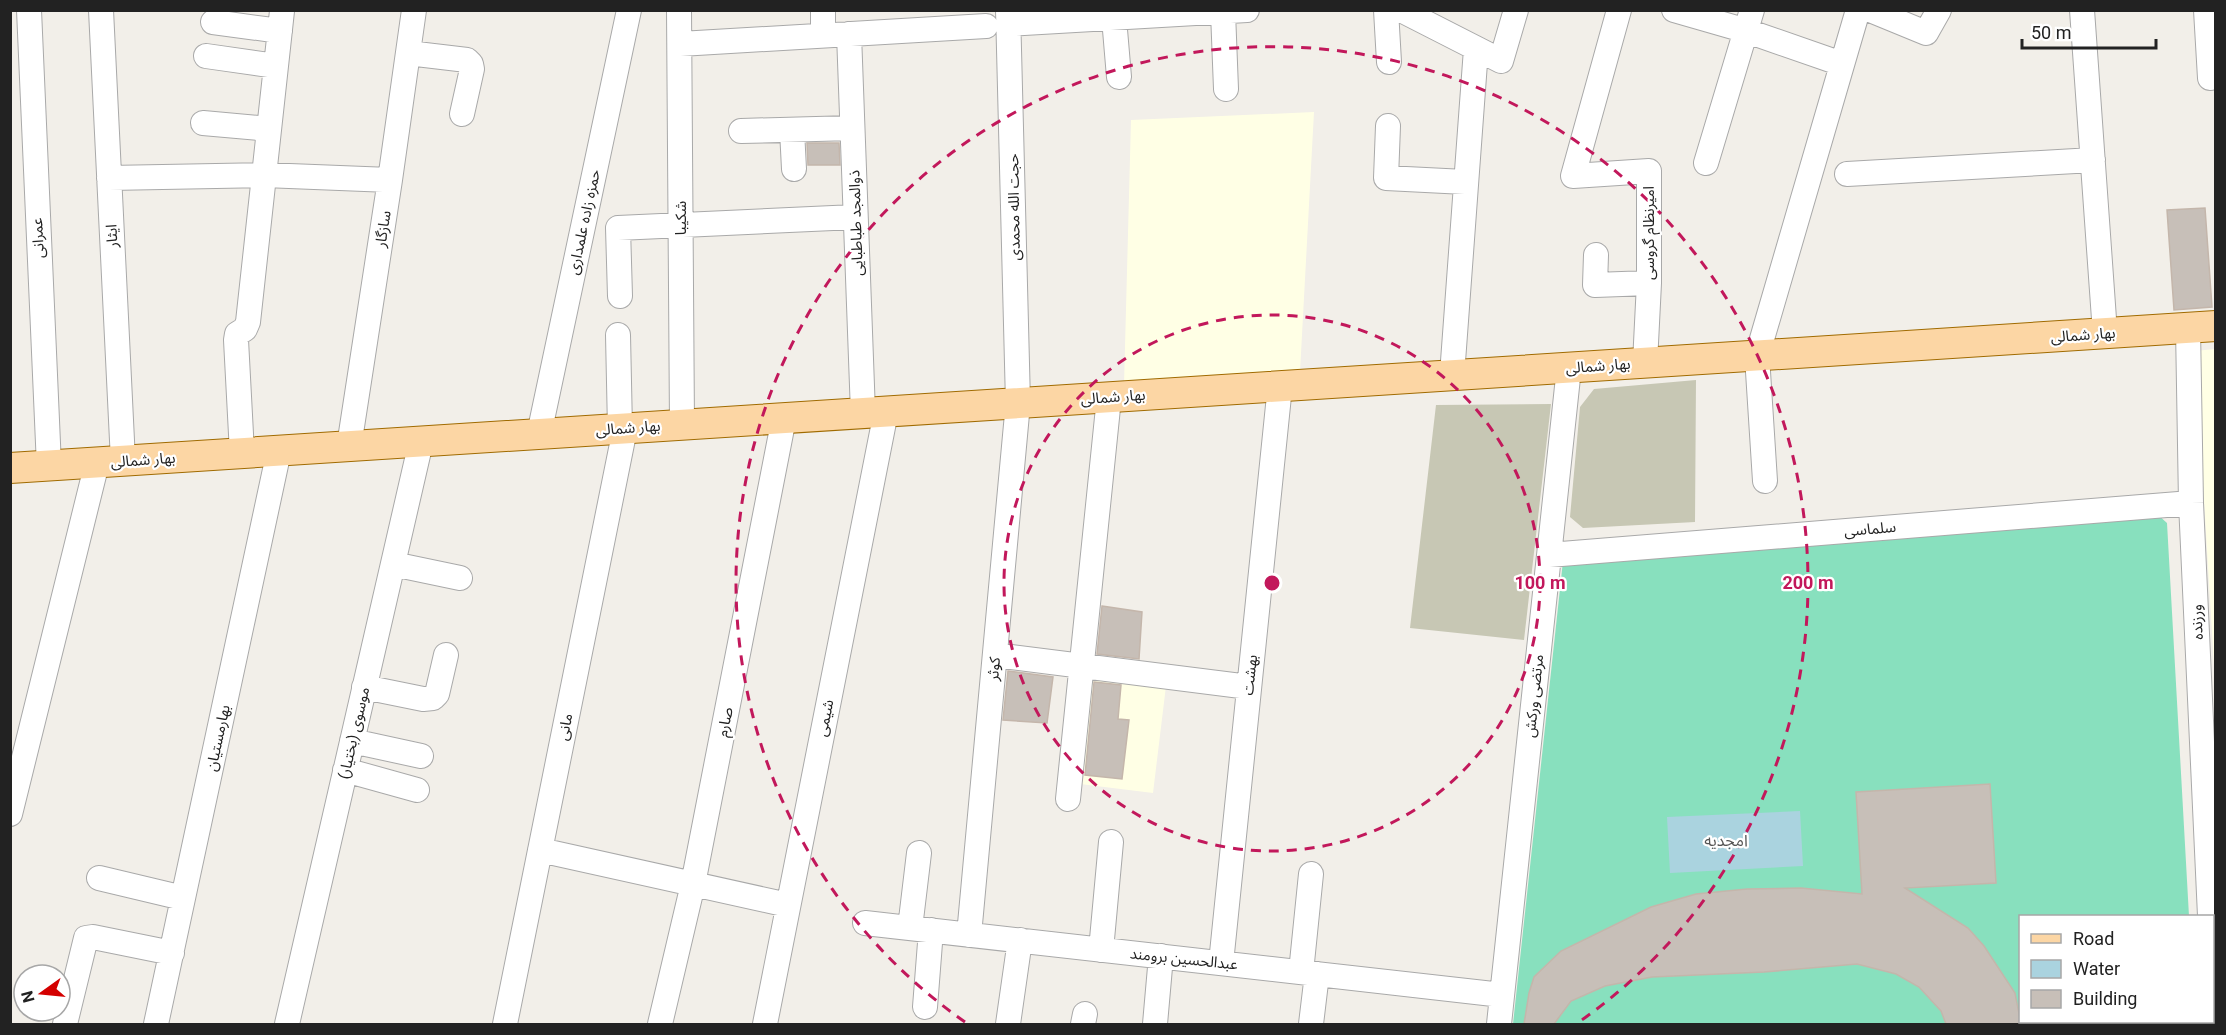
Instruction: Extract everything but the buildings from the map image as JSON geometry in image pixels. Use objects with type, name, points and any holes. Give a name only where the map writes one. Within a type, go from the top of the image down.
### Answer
[{"type":"main road","name":"بهار شمالی","points":[[10,468],[2202,327]]},
{"type":"street","name":"عمرانی","points":[[29,10],[21,84],[49,466]]},
{"type":"street","name":"ایثار","points":[[10,814],[110,462],[109,178],[101,10]]},
{"type":"street","name":"سازگار","points":[[349,446],[414,10]]},
{"type":"street","name":"حمزه زاده علمداری","points":[[539,434],[628,10]]},
{"type":"street","name":"شکیبا","points":[[679,10],[682,425]]},
{"type":"street","points":[[823,10],[823,35]]},
{"type":"street","points":[[680,44],[849,34],[1055,16],[1114,18],[1247,10]]},
{"type":"street","points":[[1386,10],[1389,62]]},
{"type":"street","points":[[1415,14],[1501,61],[1516,10]]},
{"type":"street","name":"امیرنظام گروسی","points":[[1619,10],[1573,176],[1649,171],[1649,283],[1645,363]]},
{"type":"street","points":[[1674,10],[1749,21],[1842,64]]},
{"type":"street","points":[[1765,481],[1757,356],[1858,10]]},
{"type":"street","points":[[1870,10],[1926,33],[1939,10]]},
{"type":"street","points":[[2082,10],[2105,333]]},
{"type":"street","points":[[2206,10],[2210,78]]},
{"type":"street","points":[[1223,12],[1226,88]]},
{"type":"street","points":[[1114,18],[1119,77]]},
{"type":"street","name":"حجت الله محمدی","points":[[1001,20],[1018,403]]},
{"type":"street","points":[[213,22],[281,21],[248,322],[245,329],[237,334],[236,340],[242,453]]},
{"type":"street","points":[[1706,163],[1749,21]]},
{"type":"street","name":"ذوالمجد طباطبایی","points":[[849,34],[855,217],[874,413]]},
{"type":"street","points":[[1452,375],[1476,49]]},
{"type":"street","points":[[408,53],[467,60],[471,64],[472,69],[462,114]]},
{"type":"street","points":[[206,56],[276,66]]},
{"type":"street","points":[[203,123],[269,129]]},
{"type":"street","points":[[1388,126],[1386,178],[1465,182]]},
{"type":"street","points":[[741,131],[852,128]]},
{"type":"street","points":[[792,130],[794,169]]},
{"type":"street","points":[[1847,174],[2092,160]]},
{"type":"street","points":[[109,178],[264,175],[390,180]]},
{"type":"street","points":[[620,296],[618,228],[855,217]]},
{"type":"street","points":[[1596,255],[1594,285],[1649,283]]},
{"type":"street","name":"ورزنده","points":[[2202,327],[2191,503],[2212,884],[2210,915]]},
{"type":"street","name":"مانی","points":[[504,1024],[622,429],[618,334]]},
{"type":"street","name":"مرتضی ورکش","points":[[1499,1024],[1569,368]]},
{"type":"street","name":"بهشت","points":[[1221,963],[1280,386]]},
{"type":"street","points":[[1068,799],[1109,398]]},
{"type":"street","name":"کوثر","points":[[969,935],[1018,403]]},
{"type":"street","name":"شیمی","points":[[765,1024],[874,413]]},
{"type":"street","name":"صارم","points":[[660,1024],[693,884],[784,418]]},
{"type":"street","name":"موسوی (بختیار)","points":[[287,1024],[421,442]]},
{"type":"street","name":"بهارمستیان","points":[[156,1024],[279,451]]},
{"type":"street","name":"سلماسی","points":[[1549,555],[2191,503]]},
{"type":"street","points":[[393,564],[460,578]]},
{"type":"street","points":[[364,687],[423,699],[433,698],[437,694],[446,656]]},
{"type":"street","points":[[995,656],[1249,687]]},
{"type":"street","points":[[352,741],[421,756]]},
{"type":"street","points":[[345,770],[417,790]]},
{"type":"street","points":[[1101,950],[1111,842]]},
{"type":"street","points":[[540,850],[788,905]]},
{"type":"street","points":[[919,853],[925,1007]]},
{"type":"street","points":[[1311,874],[1309,973],[1311,1024]]},
{"type":"street","points":[[99,878],[183,898]]},
{"type":"street","name":"عبدالحسین برومند","points":[[865,923],[1502,995]]},
{"type":"street","points":[[65,1024],[84,940],[93,937],[172,953]]},
{"type":"street","points":[[1008,1024],[1020,940]]},
{"type":"street","points":[[1155,1024],[1161,956]]},
{"type":"street","points":[[2214,987],[2216,1014]]},
{"type":"shaded area","points":[[1314,112],[1300,372],[1124,385],[1131,120]]},
{"type":"shaded area","points":[[2215,349],[2215,682],[2195,351]]},
{"type":"shaded area","points":[[1696,380],[1695,522],[1583,528],[1570,517],[1580,407],[1594,389]]},
{"type":"shaded area","points":[[1551,404],[1524,640],[1410,628],[1436,405]]},
{"type":"shaded area","points":[[1091,674],[1166,686],[1153,793],[1080,784]]},
{"type":"green space","points":[[2157,514],[2167,523],[2189,915],[2019,915],[2019,1023],[2195,1024],[1513,1024],[1563,561]]},
{"type":"water","points":[[1800,811],[1803,866],[1670,873],[1667,817]]},
{"type":"water","points":[[2033,1023],[2117,1023],[2117,1024]]},
{"type":"district","name":"امجدیه","points":[[1726,840]]}]
